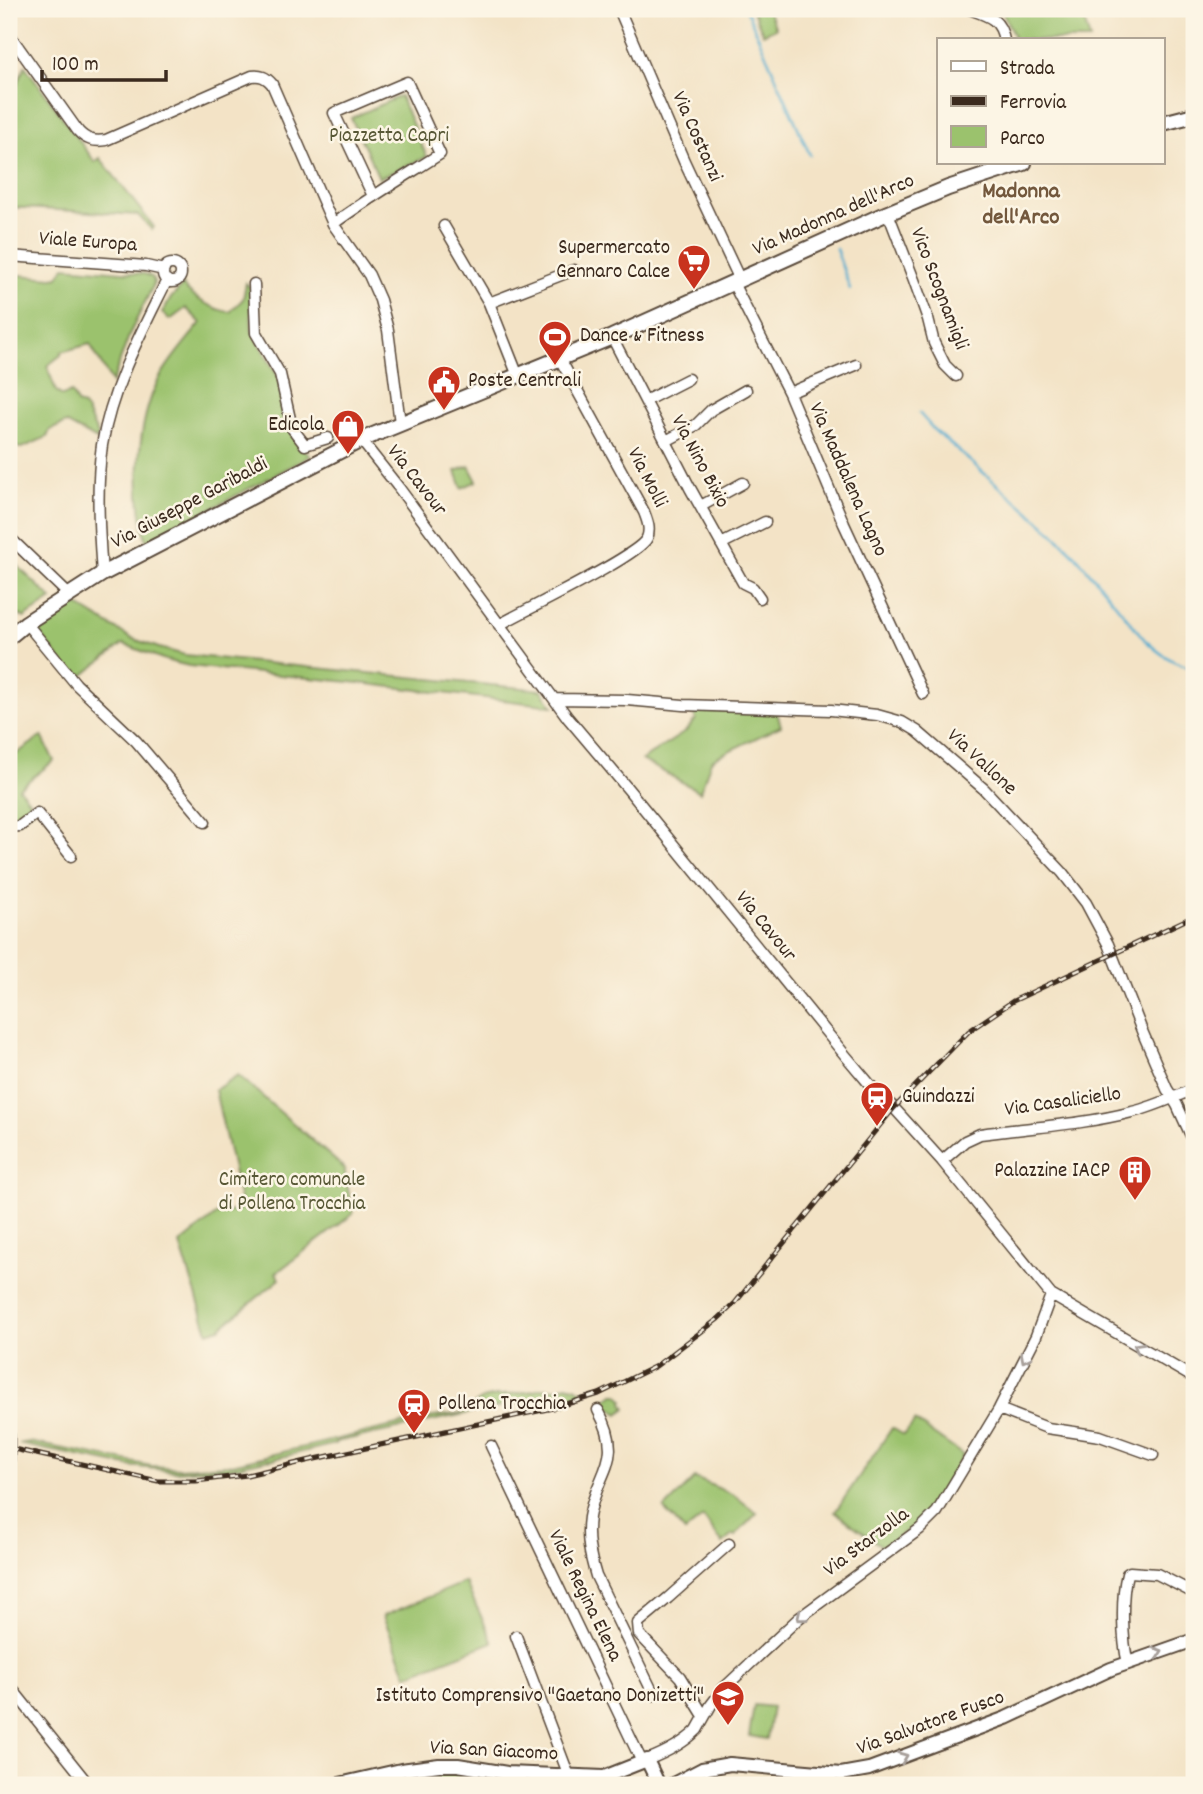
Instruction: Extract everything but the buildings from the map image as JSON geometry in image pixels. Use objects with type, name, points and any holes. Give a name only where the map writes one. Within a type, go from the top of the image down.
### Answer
[{"type":"main road","points":[[1164,123],[1194,116]]},
{"type":"main road","name":"Via Madonna dell'Arco","points":[[560,359],[888,213],[948,188],[1021,164]]},
{"type":"main road","name":"Via Giuseppe Garibaldi","points":[[9,637],[68,594],[102,574],[361,440],[560,359]]},
{"type":"street","name":"Via Costanzi","points":[[619,9],[736,281]]},
{"type":"street","points":[[969,9],[997,21],[1004,38]]},
{"type":"street","points":[[9,34],[78,131],[90,141],[106,140],[251,76],[263,76],[272,83],[333,225],[369,275],[380,300],[400,423]]},
{"type":"street","points":[[333,225],[440,153],[407,82],[334,113],[373,196]]},
{"type":"street","name":"Vico Scognamigli","points":[[888,213],[928,319],[934,343],[945,365],[956,376]]},
{"type":"street","points":[[444,226],[489,303],[518,376]]},
{"type":"street","name":"Viale Europa","points":[[9,256],[146,266],[164,270]]},
{"type":"street","points":[[172,264],[180,270],[180,276],[176,281],[167,281],[164,270],[172,264]]},
{"type":"street","points":[[489,303],[574,270]]},
{"type":"street","points":[[102,574],[99,527],[100,466],[107,423],[128,360],[167,281]]},
{"type":"street","name":"Via Maddalena Lagno","points":[[736,281],[923,694]]},
{"type":"street","points":[[254,284],[256,333],[280,374],[292,428],[304,445],[328,438]]},
{"type":"street","name":"Via Nino Bixio","points":[[612,337],[743,583],[752,588],[760,598]]},
{"type":"street","name":"Via Molli","points":[[499,625],[617,561],[640,547],[649,534],[644,512],[560,359]]},
{"type":"street","points":[[789,394],[856,365]]},
{"type":"street","points":[[645,401],[688,379]]},
{"type":"street","points":[[666,440],[695,425],[711,410],[746,390]]},
{"type":"street","name":"Via Cavour","points":[[361,440],[554,699],[845,1055],[942,1161],[1051,1295],[1194,1378]]},
{"type":"street","points":[[701,506],[743,483]]},
{"type":"street","points":[[722,544],[765,522]]},
{"type":"street","points":[[9,537],[68,594]]},
{"type":"street","points":[[26,623],[76,684],[135,741],[205,822]]},
{"type":"street","name":"Via Vallone","points":[[554,699],[831,710],[877,715],[902,722],[918,731],[984,789],[1062,873],[1086,903],[1108,944],[1167,1089],[1174,1098],[1194,1142]]},
{"type":"street","points":[[9,827],[20,826],[37,813],[71,856]]},
{"type":"street","name":"Via Casaliciello","points":[[942,1161],[965,1141],[980,1134],[1085,1122],[1132,1112],[1194,1089]]},
{"type":"street","name":"Via Starzolla","points":[[643,1762],[683,1742],[697,1730],[724,1688],[799,1618],[929,1521],[999,1409],[1036,1336],[1051,1295]]},
{"type":"street","points":[[999,1409],[1047,1428],[1100,1436],[1153,1455]]},
{"type":"street","points":[[598,1410],[608,1426],[611,1454],[592,1503],[587,1537],[590,1555],[596,1576],[654,1695]]},
{"type":"street","points":[[9,1435],[9,1460]]},
{"type":"street","name":"Viale Regina Elena","points":[[491,1446],[643,1762]]},
{"type":"street","points":[[704,1716],[680,1677],[639,1634],[638,1623],[729,1544]]},
{"type":"street","points":[[1128,1662],[1123,1639],[1127,1574],[1157,1574],[1194,1593]]},
{"type":"street","points":[[627,1640],[639,1634]]},
{"type":"street","name":"Via San Giacomo","points":[[516,1636],[569,1776]]},
{"type":"street","name":"Via Salvatore Fusco","points":[[671,1785],[702,1769],[730,1765],[851,1774],[1006,1718],[1094,1676],[1194,1640]]},
{"type":"street","points":[[9,1685],[89,1785]]},
{"type":"street","points":[[643,1762],[649,1785]]},
{"type":"street","points":[[643,1762],[659,1785]]},
{"type":"street","name":"Via San Giacomo","points":[[335,1785],[401,1770],[439,1765],[458,1765],[507,1773],[604,1777],[643,1762]]},
{"type":"green space","points":[[752,9],[767,9],[776,28],[763,34]]},
{"type":"green space","points":[[1001,9],[1081,9],[1089,38],[1014,38]]},
{"type":"green space","points":[[25,66],[95,162],[100,158],[154,227],[152,230],[138,215],[9,207],[9,103]]},
{"type":"green space","name":"Piazzetta Capri","points":[[400,96],[427,157],[379,178],[351,118]]},
{"type":"green space","points":[[65,267],[145,274],[152,277],[154,282],[130,333],[112,383],[90,344],[61,352],[61,355],[47,366],[56,391],[62,396],[71,392],[77,403],[86,410],[98,435],[97,440],[66,423],[50,430],[47,437],[22,448],[9,450],[9,274],[52,278],[58,277]]},
{"type":"green space","points":[[246,283],[250,287],[252,331],[280,380],[303,448],[310,456],[147,543],[139,482],[145,417],[163,372],[201,323],[186,308],[170,320],[162,313],[183,285],[204,302],[230,312],[243,299]]},
{"type":"green space","points":[[469,466],[477,481],[462,488],[456,471]]},
{"type":"green space","points":[[9,558],[52,599],[24,618],[21,615],[9,625]]},
{"type":"green space","points":[[72,602],[131,638],[185,655],[542,690],[553,706],[189,666],[123,644],[76,679],[36,629]]},
{"type":"green space","points":[[693,710],[777,712],[781,726],[711,761],[700,792],[642,760],[685,732],[696,719]]},
{"type":"green space","points":[[42,736],[54,761],[19,788],[35,808],[15,823],[9,824],[9,759]]},
{"type":"green space","name":"Cimitero comunale di Pollena Trocchia","points":[[238,1075],[344,1168],[353,1214],[276,1273],[280,1279],[220,1328],[208,1332],[180,1244],[216,1215],[242,1209],[215,1090]]},
{"type":"green space","points":[[566,1385],[584,1393],[545,1404],[543,1398],[421,1423],[222,1470],[175,1471],[128,1466],[19,1444],[29,1442],[151,1466],[179,1468],[228,1465],[427,1418],[461,1413],[483,1399],[542,1388],[557,1389]]},
{"type":"green space","points":[[614,1394],[624,1400],[626,1408],[619,1414],[602,1402]]},
{"type":"green space","points":[[915,1421],[963,1455],[942,1493],[921,1521],[883,1547],[835,1512],[892,1428],[904,1435]]},
{"type":"green space","points":[[695,1478],[734,1495],[757,1513],[735,1536],[732,1535],[723,1544],[703,1517],[685,1532],[664,1509]]},
{"type":"green space","points":[[465,1582],[493,1642],[407,1675],[383,1616]]},
{"type":"green space","points":[[754,1705],[772,1707],[767,1739],[749,1736]]},
{"type":"green space","points":[[446,1770],[470,1771],[468,1785],[385,1785],[383,1778]]},
{"type":"waterway","points":[[746,9],[810,155]]},
{"type":"waterway","points":[[836,249],[850,289]]},
{"type":"waterway","points":[[919,413],[934,430],[1050,530],[1077,557],[1145,640],[1168,658],[1194,668]]},
{"type":"railway","points":[[9,1448],[158,1481],[196,1481],[247,1475],[557,1407],[599,1394],[656,1366],[735,1303],[894,1108],[969,1031],[1013,1001],[1194,916]]},
{"type":"place","name":"Supermercato Gennaro Calce","points":[[694,291]]},
{"type":"place","name":"Dance & Fitness","points":[[555,367]]},
{"type":"place","name":"Poste Centrali","points":[[444,412]]},
{"type":"place","name":"Edicola","points":[[348,456]]},
{"type":"place","name":"Guindazzi","points":[[877,1128]]},
{"type":"place","name":"Palazzine IACP","points":[[1135,1202]]},
{"type":"place","name":"Pollena Trocchia","points":[[414,1435]]},
{"type":"place","name":"Istituto Comprensivo \"Gaetano Donizetti\"","points":[[728,1727]]},
{"type":"district","name":"Madonna dell'Arco","points":[[1021,205]]}]
